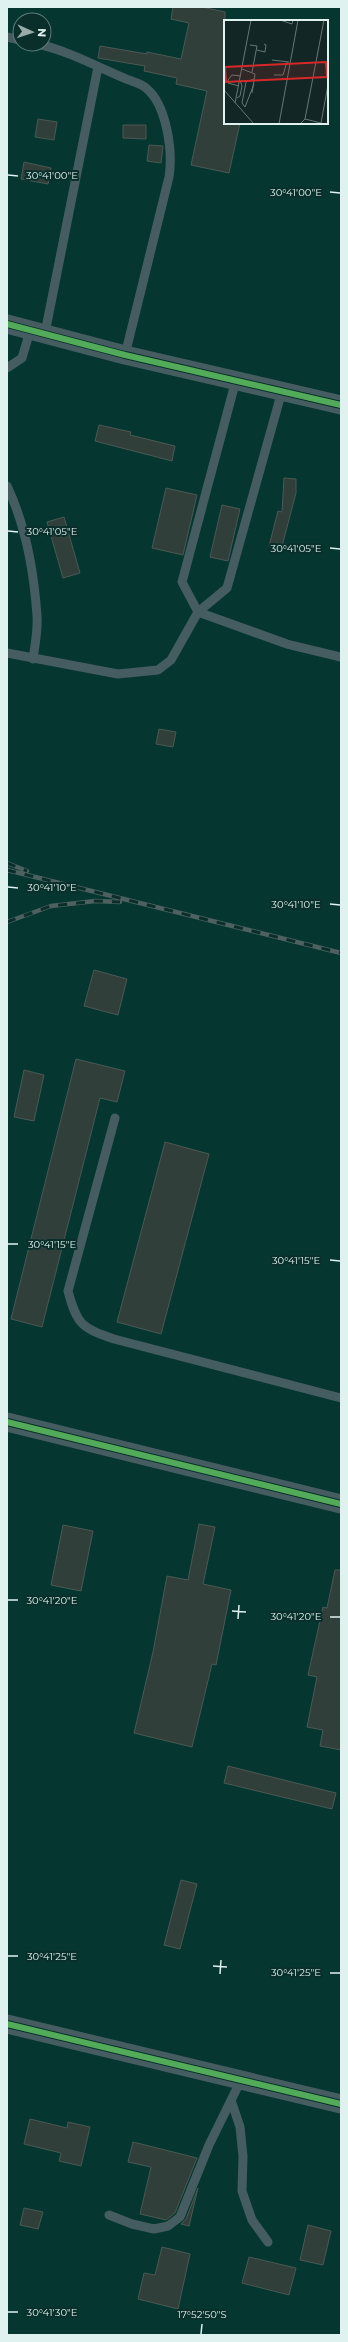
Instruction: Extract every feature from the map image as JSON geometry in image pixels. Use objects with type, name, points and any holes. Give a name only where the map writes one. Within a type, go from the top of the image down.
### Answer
[{"type":"street","points":[[7,324],[125,355],[341,405]]},
{"type":"street","points":[[7,1422],[341,1504]]},
{"type":"street","points":[[7,2024],[341,2104]]},
{"type":"lane","points":[[52,49],[98,66],[146,88],[160,108],[169,137],[171,163],[125,355]]},
{"type":"lane","points":[[7,368],[22,358],[37,332],[98,66]]},
{"type":"lane","points":[[236,380],[182,582],[198,612],[287,644],[341,657]]},
{"type":"lane","points":[[7,653],[118,674],[158,670],[171,660],[198,612],[227,588],[282,391]]},
{"type":"lane","points":[[7,486],[17,508],[28,549],[37,618],[33,659]]},
{"type":"lane","points":[[115,1118],[68,1291],[74,1312],[87,1330],[114,1339],[341,1398]]},
{"type":"lane","points":[[109,2215],[132,2224],[154,2229],[168,2226],[180,2217],[209,2144],[241,2080]]},
{"type":"lane","points":[[230,2100],[240,2127],[243,2156],[242,2191],[252,2220],[268,2242]]},
{"type":"shaded area","points":[[7,7],[341,7],[341,2335],[7,2335]]},
{"type":"building","points":[[173,7],[202,7],[225,12],[224,124],[240,124],[229,173],[191,165],[207,91],[176,84],[177,78],[144,71],[145,66],[98,58],[100,46],[147,54],[147,52],[181,59],[189,23],[171,19]]},
{"type":"building","points":[[38,119],[57,122],[54,140],[35,137]]},
{"type":"building","points":[[123,125],[146,125],[146,139],[123,138]]},
{"type":"building","points":[[149,145],[163,146],[161,163],[147,161]]},
{"type":"building","points":[[24,162],[51,168],[48,184],[21,179]]},
{"type":"building","points":[[99,425],[131,432],[130,435],[175,446],[172,461],[95,441]]},
{"type":"building","points":[[284,478],[296,479],[296,493],[281,550],[269,546],[278,511],[282,512]]},
{"type":"building","points":[[166,488],[197,495],[183,555],[152,548]]},
{"type":"building","points":[[222,505],[240,509],[228,561],[210,557]]},
{"type":"building","points":[[64,517],[80,573],[63,578],[47,522]]},
{"type":"building","points":[[159,729],[176,732],[173,747],[156,744]]},
{"type":"building","points":[[94,970],[127,979],[118,1015],[84,1006]]},
{"type":"building","points":[[76,1059],[125,1071],[117,1102],[100,1098],[42,1327],[11,1319]]},
{"type":"building","points":[[24,1070],[44,1075],[34,1121],[14,1117]]},
{"type":"building","points":[[165,1142],[209,1154],[161,1334],[117,1322]]},
{"type":"building","points":[[199,1524],[215,1527],[203,1584],[231,1590],[216,1665],[212,1664],[192,1747],[134,1733],[153,1652],[167,1576],[188,1580]]},
{"type":"building","points":[[63,1525],[93,1531],[81,1591],[51,1585]]},
{"type":"building","points":[[335,1570],[341,1570],[341,1750],[320,1746],[323,1730],[307,1727],[317,1677],[308,1675],[323,1607],[327,1608]]},
{"type":"building","points":[[228,1766],[336,1793],[332,1809],[224,1783]]},
{"type":"building","points":[[181,1880],[197,1884],[180,1949],[164,1945]]},
{"type":"building","points":[[30,2119],[67,2128],[68,2122],[90,2127],[81,2166],[59,2161],[61,2153],[24,2144]]},
{"type":"building","points":[[133,2142],[197,2158],[175,2213],[166,2220],[140,2214],[151,2167],[128,2162]]},
{"type":"building","points":[[198,2188],[189,2226],[181,2224],[186,2219]]},
{"type":"building","points":[[24,2208],[43,2212],[38,2229],[20,2225]]},
{"type":"building","points":[[308,2225],[331,2231],[323,2265],[300,2260]]},
{"type":"building","points":[[162,2247],[190,2254],[178,2309],[138,2299],[144,2273],[155,2275]]},
{"type":"building","points":[[249,2257],[296,2268],[289,2295],[242,2283]]},
{"type":"railway","points":[[7,863],[27,871]]},
{"type":"railway","points":[[7,870],[341,953]]},
{"type":"railway","points":[[7,922],[51,906],[95,901],[120,902]]},
{"type":"cycle path","points":[[7,324],[125,355],[341,405]]},
{"type":"cycle path","points":[[7,1422],[341,1504]]},
{"type":"cycle path","points":[[7,2024],[341,2104]]}]
